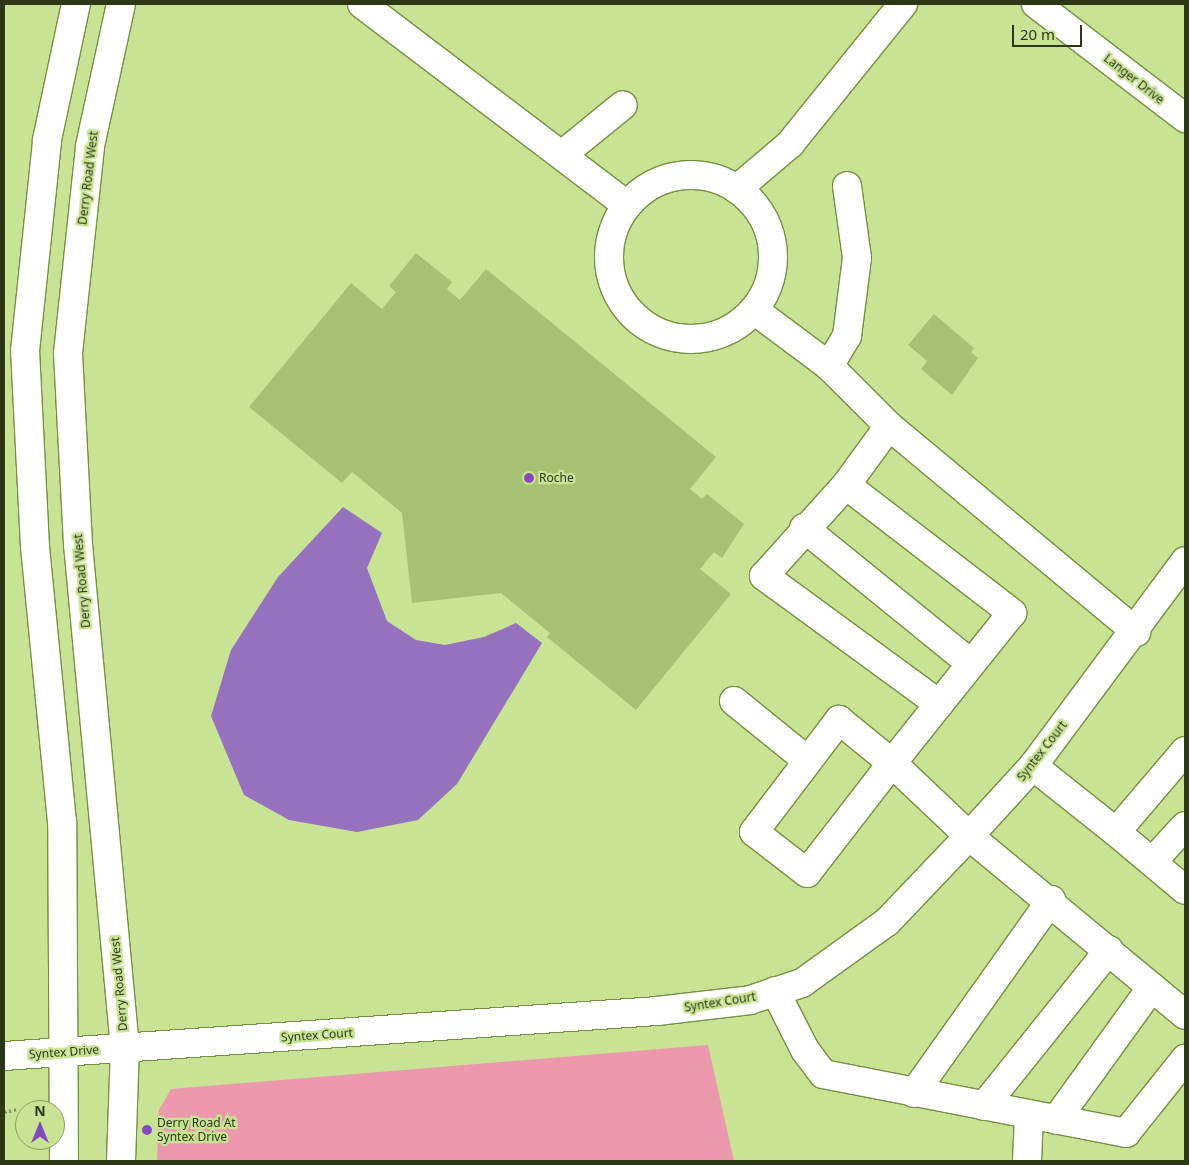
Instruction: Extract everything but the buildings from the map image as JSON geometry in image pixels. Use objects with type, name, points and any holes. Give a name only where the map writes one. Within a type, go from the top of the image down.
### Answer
[{"type":"main road","points":[[64,1161],[66,1052],[62,822],[35,547],[25,351],[47,140],[76,4]]},
{"type":"main road","name":"Derry Road West","points":[[121,4],[90,146],[68,353],[78,544],[124,1048],[121,1161]]},
{"type":"main road","points":[[362,4],[471,91],[563,154],[627,205]]},
{"type":"main road","points":[[737,189],[790,144],[902,4]]},
{"type":"main road","name":"Langer Drive","points":[[1036,4],[1185,118]]},
{"type":"main road","points":[[563,154],[623,105]]},
{"type":"main road","points":[[679,176],[699,176],[737,189],[762,218],[772,246],[770,276],[754,310],[734,327],[711,337],[685,340],[660,334],[638,321],[621,301],[610,278],[608,252],[614,227],[627,205],[642,191],[679,176]]},
{"type":"main road","points":[[829,366],[847,336],[857,258],[847,186]]},
{"type":"main road","points":[[754,310],[829,366],[890,426],[1136,632]]},
{"type":"main road","points":[[890,426],[846,484],[804,528],[764,576],[938,704]]},
{"type":"main road","points":[[846,484],[1012,613],[970,663],[892,763],[807,874],[754,832],[839,720],[892,763],[970,836],[1051,900],[1185,1015]]},
{"type":"main road","points":[[804,528],[970,663]]},
{"type":"main road","name":"Syntex Court","points":[[124,1048],[657,1011],[750,1000],[802,983],[888,922],[970,836],[1033,766],[1136,632],[1185,561]]},
{"type":"main road","points":[[734,701],[808,761]]},
{"type":"main road","points":[[1116,832],[1185,751]]},
{"type":"main road","points":[[1033,766],[1185,890]]},
{"type":"main road","points":[[1152,862],[1185,826]]},
{"type":"main road","points":[[914,1093],[1051,900]]},
{"type":"main road","points":[[984,1106],[1108,950]]},
{"type":"main road","points":[[1056,1120],[1152,987]]},
{"type":"main road","points":[[775,991],[805,1050],[823,1074],[1126,1133],[1185,1059]]},
{"type":"main road","name":"Syntex Drive","points":[[4,1056],[124,1048]]},
{"type":"main road","points":[[1026,1161],[1029,1115]]},
{"type":"shaded area","points":[[343,507],[382,533],[367,568],[387,621],[416,640],[445,645],[484,637],[516,623],[542,643],[457,784],[418,820],[357,832],[289,820],[244,795],[211,716],[231,650],[278,577]]},
{"type":"shaded area","points":[[708,1045],[734,1161],[157,1161],[159,1110],[171,1089]]},
{"type":"place","name":"Roche","points":[[529,478]]},
{"type":"place","name":"Derry Road At Syntex Drive","points":[[147,1130]]}]
